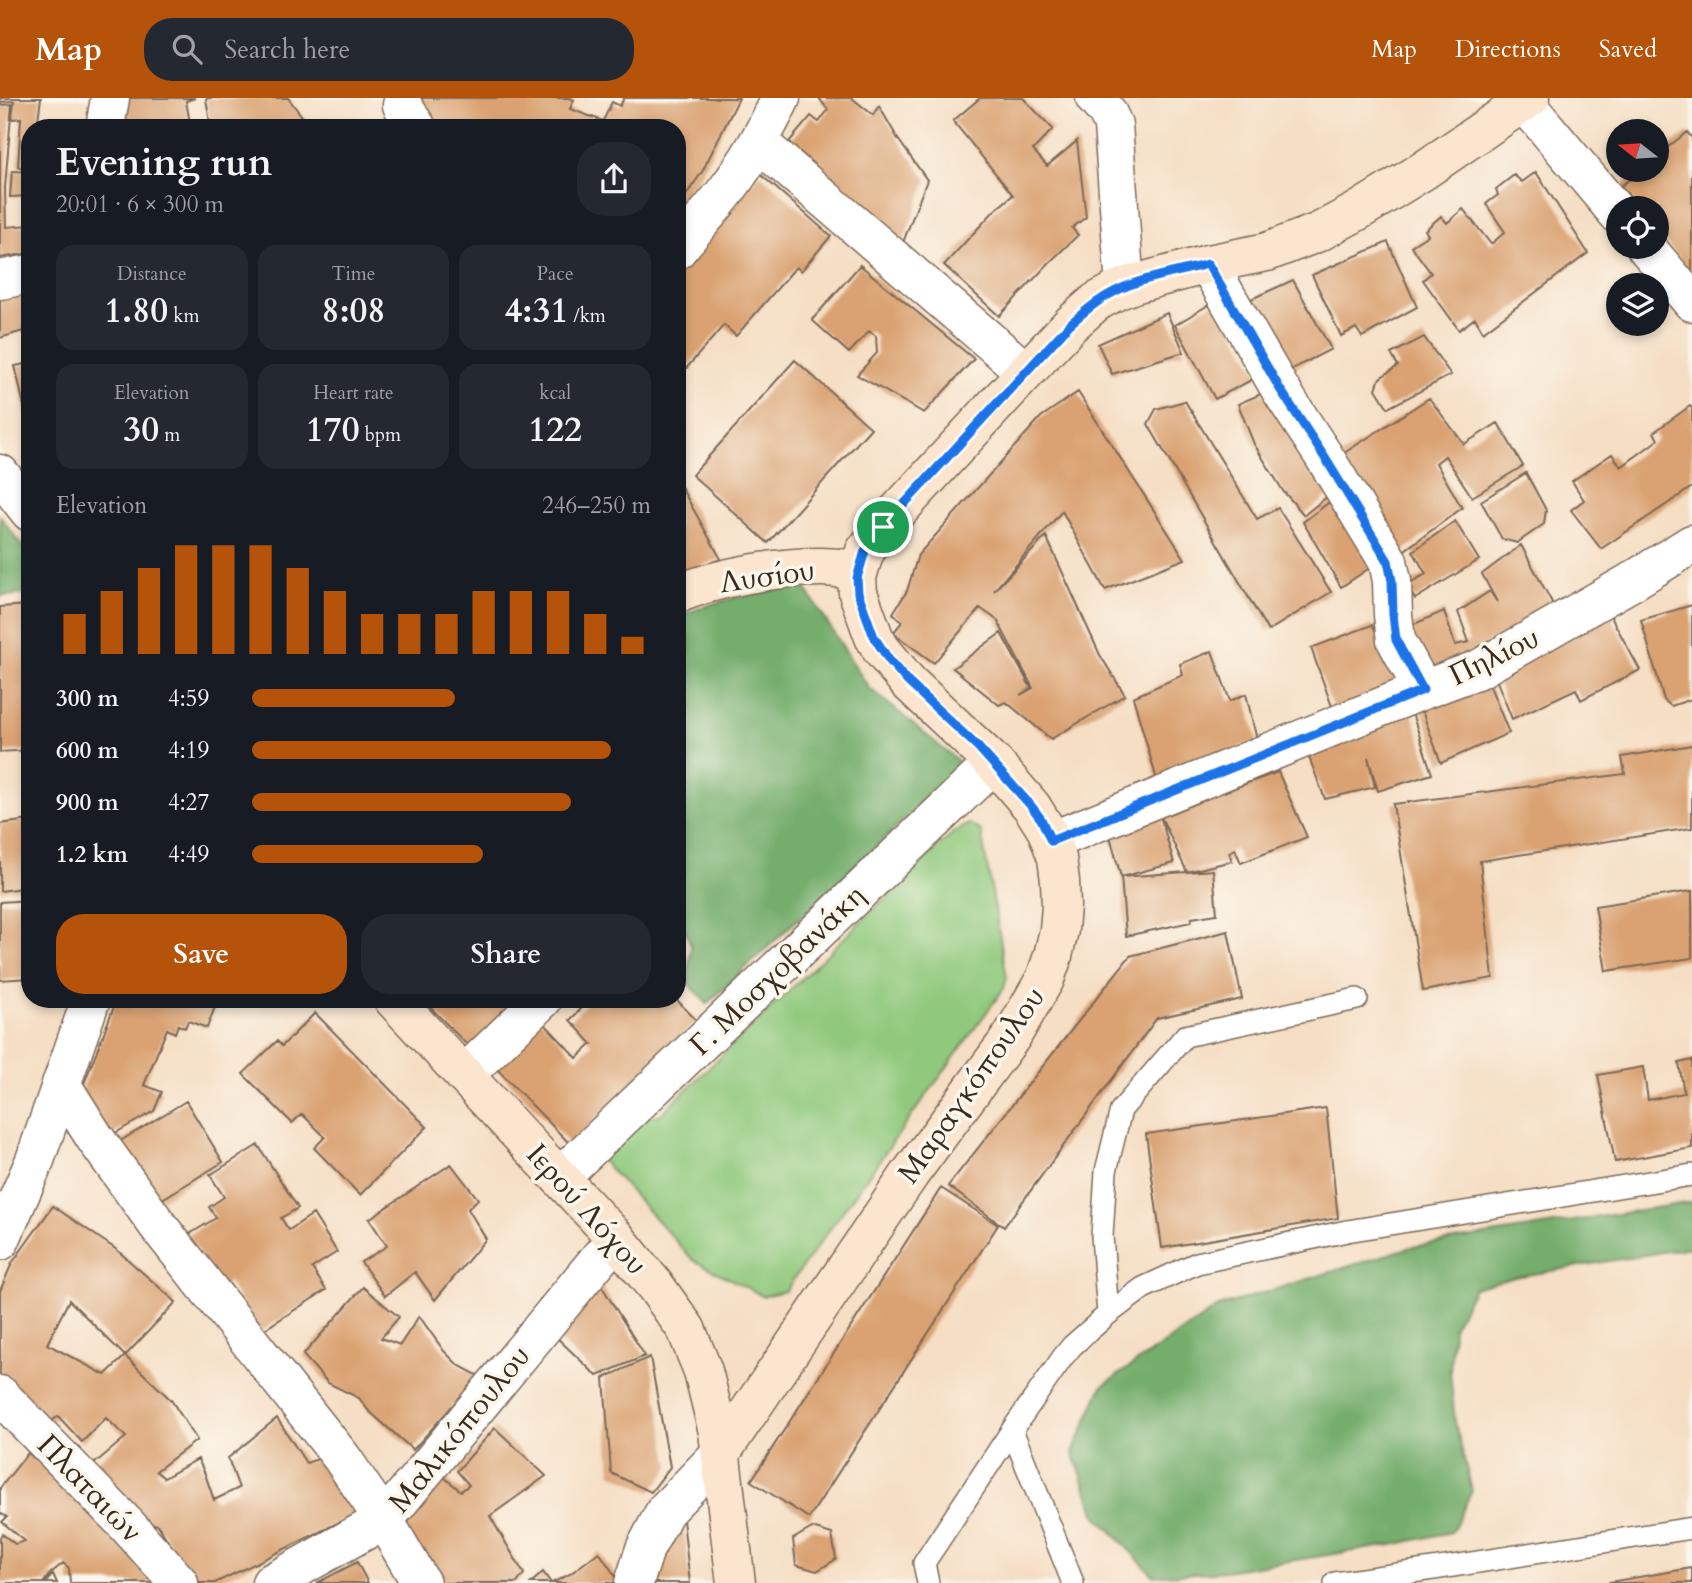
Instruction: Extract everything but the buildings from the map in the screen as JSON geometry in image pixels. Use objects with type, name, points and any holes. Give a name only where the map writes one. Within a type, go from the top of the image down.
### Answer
[{"type":"main road","points":[[859,570],[865,551],[883,527],[1070,324],[1096,302],[1125,287],[1208,264],[1267,252],[1319,232],[1423,171],[1527,100]]},
{"type":"main road","name":"Λυσίου","points":[[686,591],[768,571],[822,567],[859,570]]},
{"type":"main road","name":"Μαραγκόπουλου","points":[[721,1453],[910,1174],[1012,1036],[1045,979],[1053,956],[1062,906],[1060,881],[1051,841],[1041,819],[994,763],[908,682],[889,660],[874,637],[861,603],[859,570]]},
{"type":"main road","name":"Ιερού Λόχου","points":[[401,1008],[616,1238],[656,1287],[686,1329],[704,1371],[721,1453]]},
{"type":"main road","points":[[721,1453],[736,1583]]},
{"type":"street","points":[[106,119],[110,98]]},
{"type":"street","points":[[686,239],[728,190],[759,143],[781,98]]},
{"type":"street","points":[[1095,98],[1107,112],[1113,125],[1125,287]]},
{"type":"street","points":[[1527,100],[1606,199]]},
{"type":"street","points":[[759,143],[1026,372]]},
{"type":"street","points":[[1656,259],[1692,302]]},
{"type":"street","points":[[1208,264],[1280,389],[1388,561],[1396,640],[1423,690]]},
{"type":"street","points":[[0,280],[21,276]]},
{"type":"street","points":[[0,474],[21,501]]},
{"type":"street","name":"Πηλίου","points":[[1051,841],[1479,669],[1692,544]]},
{"type":"street","name":"Γ. Μοσχοβανάκη","points":[[560,1177],[994,763]]},
{"type":"street","points":[[0,1241],[35,1160],[88,1008]]},
{"type":"street","points":[[464,1075],[533,1008]]},
{"type":"street","points":[[61,1084],[95,1138],[159,1227],[334,1448],[384,1520],[421,1583]]},
{"type":"street","name":"Μαλικόπουλου","points":[[271,1583],[384,1520],[616,1238]]},
{"type":"street","name":"Πλαταιών","points":[[0,1395],[126,1524],[179,1583]]},
{"type":"street","points":[[634,1583],[645,1549],[661,1517],[721,1453]]},
{"type":"lane","points":[[1108,1314],[1102,1236],[1104,1197],[1106,1171],[1121,1110],[1185,1036],[1357,999]]},
{"type":"lane","points":[[928,1583],[924,1563],[1063,1357],[1108,1314],[1143,1288],[1197,1263],[1347,1231],[1692,1175]]},
{"type":"lane","points":[[1012,1430],[1073,1583]]},
{"type":"lane","points":[[1335,1583],[1442,1576],[1692,1528]]},
{"type":"green space","points":[[0,516],[21,545],[21,595],[0,596]]},
{"type":"green space","points":[[804,586],[869,688],[963,765],[707,1004],[687,982],[691,946],[686,932],[686,614],[708,605],[771,590]]},
{"type":"green space","points":[[969,824],[981,831],[1007,978],[1004,988],[785,1291],[763,1296],[693,1260],[598,1156],[644,1114],[659,1116],[954,832]]},
{"type":"green space","points":[[1692,1202],[1692,1247],[1515,1277],[1474,1288],[1453,1328],[1450,1371],[1455,1422],[1472,1491],[1452,1532],[1392,1545],[1225,1571],[1154,1576],[1096,1515],[1073,1452],[1102,1386],[1218,1307],[1411,1247]]},
{"type":"route","points":[[1208,264],[1280,389],[1388,561],[1396,640],[1423,690],[1051,841],[1041,819],[994,763],[908,682],[874,637],[858,593],[857,578],[865,551],[883,527],[1070,324],[1096,302],[1116,290],[1208,264]]}]
